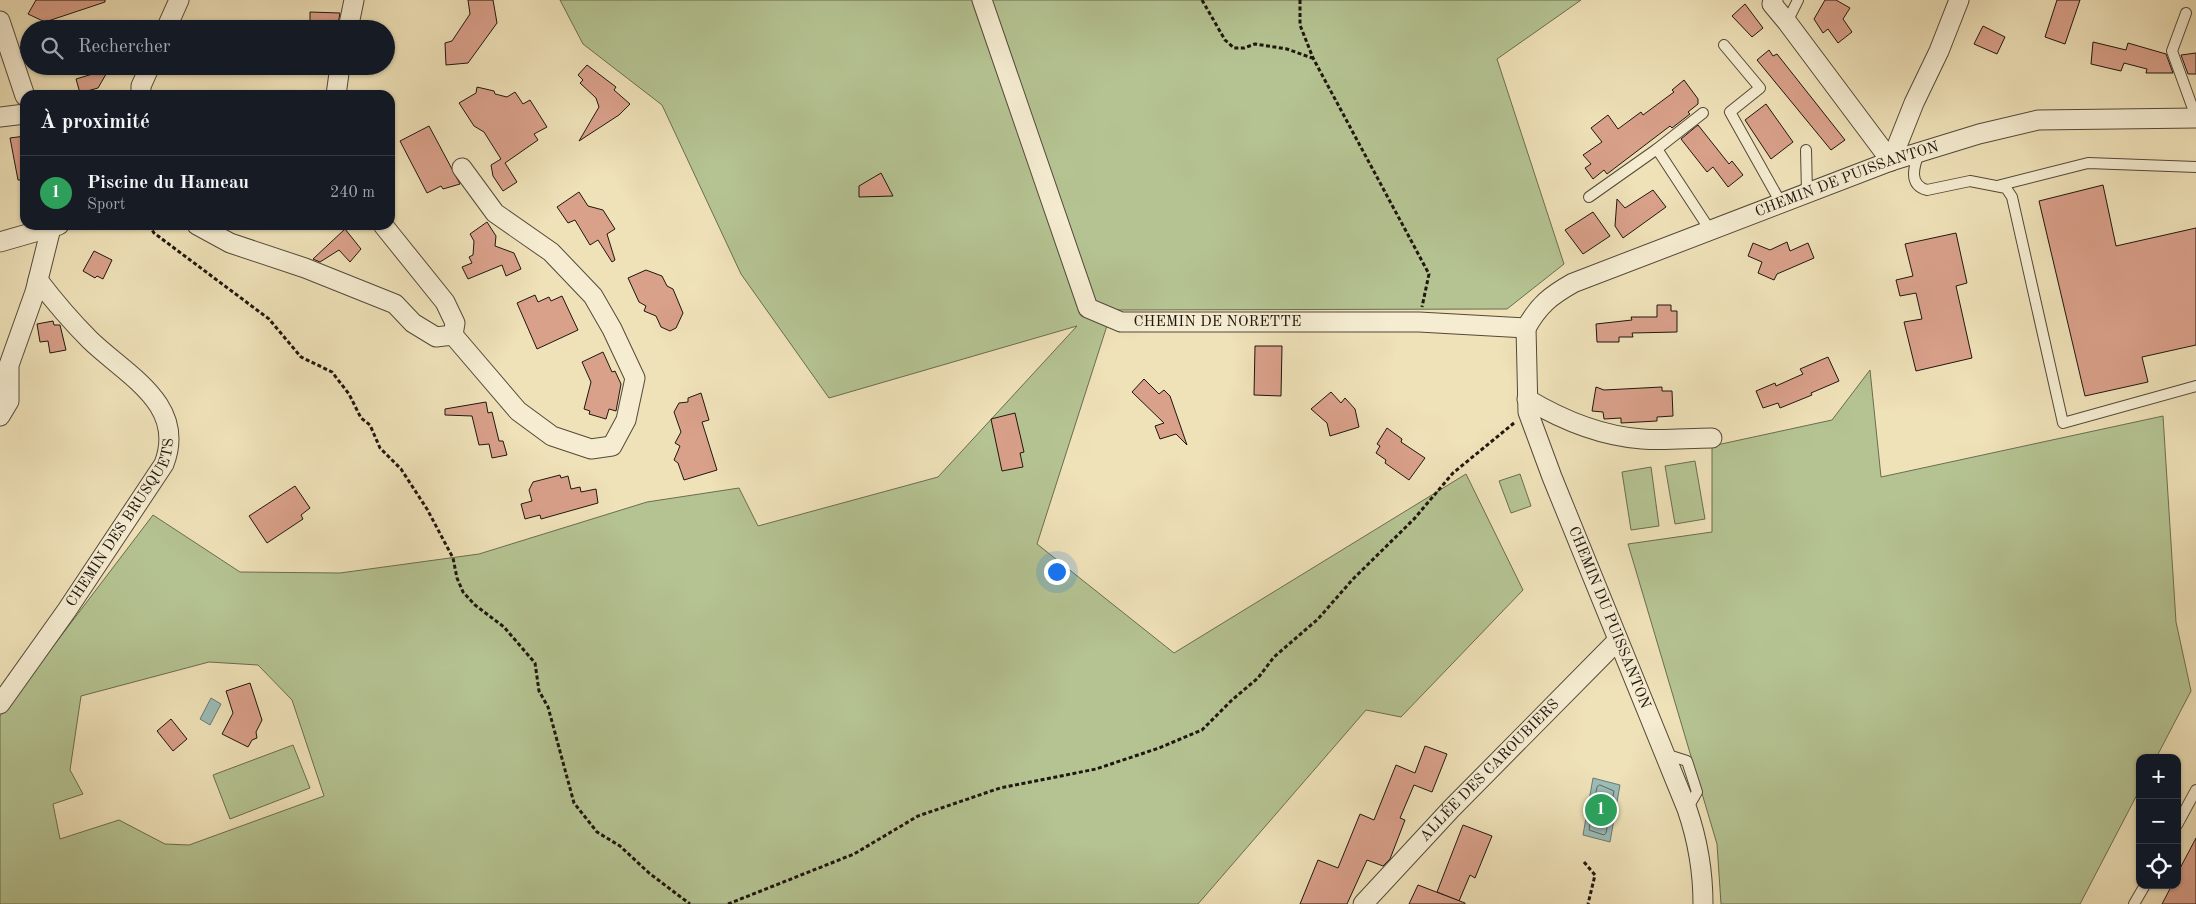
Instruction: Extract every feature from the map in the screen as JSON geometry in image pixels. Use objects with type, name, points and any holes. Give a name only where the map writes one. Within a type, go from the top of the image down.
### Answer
[{"type":"street","points":[[170,20],[179,0]]},
{"type":"street","points":[[350,20],[354,0]]},
{"type":"street","name":"CHEMIN DE NORETTE","points":[[982,0],[1088,308],[1121,322],[1419,322],[1526,328]]},
{"type":"street","points":[[1773,0],[1772,4],[1891,161]]},
{"type":"street","points":[[1891,161],[1914,103],[1940,51],[1959,0]]},
{"type":"street","points":[[0,21],[23,90]]},
{"type":"street","points":[[141,90],[147,75]]},
{"type":"street","points":[[337,90],[339,75]]},
{"type":"street","points":[[0,117],[20,115]]},
{"type":"street","name":"CHEMIN DE PUISSANTON","points":[[1526,328],[1537,310],[1551,296],[1573,283],[1891,161],[1979,134],[2038,120],[2196,117]]},
{"type":"street","points":[[453,335],[518,411],[552,436],[591,449],[612,446],[626,420],[636,378],[612,329],[593,296],[551,252],[494,213],[462,168]]},
{"type":"street","points":[[0,242],[42,230]]},
{"type":"street","points":[[0,416],[9,402],[9,365],[55,230]]},
{"type":"street","points":[[206,230],[230,243],[305,268],[395,304],[413,323],[436,337],[453,335]]},
{"type":"street","points":[[387,230],[446,302],[455,323],[453,335]]},
{"type":"street","name":"CHEMIN DES BRUSQUETS","points":[[0,704],[67,610],[164,464],[168,452],[169,435],[166,418],[158,402],[125,369],[92,342],[58,307],[38,280]]},
{"type":"street","name":"CHEMIN DU PUISSANTON","points":[[1526,328],[1528,406],[1618,640],[1687,809],[1698,841],[1703,881],[1703,904]]},
{"type":"street","points":[[1528,406],[1612,436],[1644,440],[1712,438]]},
{"type":"street","name":"ALLÉE DES CAROUBIERS","points":[[1363,904],[1451,809],[1618,640]]},
{"type":"lane","points":[[1787,22],[1798,0]]},
{"type":"lane","points":[[2186,13],[2172,51],[2196,117]]},
{"type":"lane","points":[[1724,45],[1760,88],[1730,112],[1781,204]]},
{"type":"lane","points":[[1590,197],[1703,114]]},
{"type":"lane","points":[[1657,149],[1710,230]]},
{"type":"lane","points":[[1806,150],[1807,193]]},
{"type":"lane","points":[[1919,153],[1913,170],[1916,184],[1920,188],[1927,190],[1970,181],[2006,188],[2016,210],[2063,423],[2196,386]]},
{"type":"lane","points":[[1994,187],[2088,163],[2196,167]]},
{"type":"lane","points":[[2181,818],[2196,790]]},
{"type":"lane","points":[[2134,904],[2143,889]]},
{"type":"path","points":[[1202,0],[1225,40],[1234,48],[1244,48],[1255,44],[1287,48],[1313,58]]},
{"type":"path","points":[[1300,0],[1300,24],[1313,58],[1429,274],[1419,322]]},
{"type":"path","points":[[152,230],[269,319],[301,357],[332,372],[349,394],[361,418],[370,425],[380,448],[401,469],[428,509],[453,558],[457,578],[463,592],[475,605],[504,627],[535,663],[539,691],[548,707],[574,803],[597,832],[620,846],[649,873],[690,904]]},
{"type":"path","points":[[728,904],[854,854],[918,816],[1000,788],[1096,769],[1159,748],[1202,730],[1232,700],[1258,678],[1274,657],[1318,619],[1353,579],[1414,519],[1453,474],[1528,406]]},
{"type":"path","points":[[1584,862],[1595,875],[1588,904]]},
{"type":"green space","points":[[560,0],[1581,0],[1497,59],[1564,264],[1507,309],[1112,310],[1037,544],[1174,653],[1466,474],[1523,590],[1401,717],[1366,710],[1198,904],[0,904],[0,716],[153,515],[240,572],[340,573],[479,554],[647,502],[739,488],[758,526],[938,477],[1077,326],[829,398],[741,274],[662,105],[583,44]],"holes":[[[209,662],[258,665],[292,700],[324,796],[189,845],[165,844],[119,820],[60,839],[53,804],[83,794],[70,770],[81,696]]]},
{"type":"green space","points":[[1870,370],[1881,477],[2163,416],[2176,622],[2191,691],[2158,754],[2136,754],[2136,797],[2080,904],[1721,904],[1717,844],[1628,544],[1712,532],[1712,446],[1832,420]]},
{"type":"green space","points":[[1695,461],[1705,519],[1675,524],[1665,466]]},
{"type":"green space","points":[[1651,467],[1659,526],[1631,530],[1622,472]]},
{"type":"green space","points":[[1520,474],[1531,506],[1511,513],[1499,481]]},
{"type":"green space","points":[[293,745],[310,788],[230,819],[213,775]]},
{"type":"water","points":[[211,698],[221,704],[210,725],[200,719]]},
{"type":"water","points":[[1593,778],[1620,785],[1610,842],[1583,835]]},
{"type":"building","points":[[36,0],[105,0],[105,2],[51,20],[41,20],[28,14]]},
{"type":"building","points":[[468,0],[493,0],[497,23],[468,63],[446,65],[445,43],[452,41],[470,14]]},
{"type":"building","points":[[1825,0],[1836,0],[1850,8],[1843,19],[1852,32],[1838,43],[1828,29],[1823,33],[1814,19]]},
{"type":"building","points":[[2057,0],[2080,0],[2065,44],[2045,37]]},
{"type":"building","points":[[1745,4],[1763,28],[1752,37],[1732,16]]},
{"type":"building","points":[[310,12],[340,13],[339,20],[310,20]]},
{"type":"building","points":[[1983,26],[2005,37],[1997,54],[1974,44]]},
{"type":"building","points":[[2093,42],[2126,50],[2128,43],[2166,54],[2173,73],[2146,73],[2147,69],[2124,63],[2121,71],[2091,64]]},
{"type":"building","points":[[1769,50],[1773,56],[1777,54],[1845,140],[1831,150],[1757,60]]},
{"type":"building","points":[[2196,53],[2196,74],[2188,74],[2181,55]]},
{"type":"building","points":[[587,65],[616,87],[614,90],[630,104],[619,115],[579,141],[599,107],[596,98],[580,83],[583,80],[578,75]]},
{"type":"building","points":[[89,75],[106,75],[98,88],[91,90],[79,90],[76,79]]},
{"type":"building","points":[[1684,80],[1698,99],[1698,104],[1688,112],[1690,114],[1672,128],[1670,126],[1607,174],[1604,170],[1593,179],[1585,168],[1591,164],[1583,155],[1602,142],[1591,128],[1608,115],[1618,129],[1641,112],[1643,115],[1674,92],[1672,90]]},
{"type":"building","points":[[477,87],[494,91],[495,94],[507,97],[515,92],[523,104],[530,100],[547,127],[534,134],[538,140],[505,163],[517,182],[503,191],[493,176],[491,165],[501,159],[484,132],[474,126],[459,103],[476,93]]},
{"type":"building","points":[[1766,104],[1793,142],[1771,159],[1745,120]]},
{"type":"building","points":[[1698,125],[1729,164],[1732,161],[1743,175],[1728,187],[1713,167],[1707,172],[1681,139]]},
{"type":"building","points":[[429,126],[460,184],[443,189],[441,186],[427,193],[400,141]]},
{"type":"building","points":[[20,137],[20,180],[18,180],[10,138]]},
{"type":"building","points":[[881,173],[893,196],[859,197],[859,186]]},
{"type":"building","points":[[2103,185],[2116,246],[2196,228],[2196,345],[2142,357],[2148,382],[2085,396],[2039,201]]},
{"type":"building","points":[[1653,190],[1666,207],[1623,238],[1615,226],[1617,199],[1625,208]]},
{"type":"building","points":[[579,192],[588,206],[603,210],[615,229],[607,234],[615,260],[612,262],[598,240],[590,245],[575,220],[568,223],[557,207]]},
{"type":"building","points":[[1593,212],[1610,236],[1583,254],[1565,230]]},
{"type":"building","points":[[487,222],[496,236],[495,246],[514,253],[521,269],[506,276],[502,265],[468,279],[462,267],[472,263],[469,257],[473,255],[474,241],[470,234]]},
{"type":"building","points":[[344,230],[361,249],[350,262],[339,250],[320,262],[313,259]]},
{"type":"building","points":[[1956,233],[1967,283],[1956,286],[1972,358],[1916,371],[1904,322],[1922,319],[1916,293],[1900,296],[1896,280],[1913,276],[1905,244]]},
{"type":"building","points":[[1787,242],[1790,251],[1808,243],[1814,258],[1777,274],[1774,280],[1758,273],[1762,262],[1748,256],[1753,243],[1770,250]]},
{"type":"building","points":[[94,251],[112,260],[103,279],[97,276],[95,278],[83,271]]},
{"type":"building","points":[[646,270],[662,276],[667,286],[673,289],[683,313],[676,328],[670,331],[661,327],[656,316],[644,311],[646,306],[639,302],[628,278]]},
{"type":"building","points":[[535,295],[538,302],[549,297],[551,301],[562,296],[578,330],[537,349],[517,303]]},
{"type":"building","points":[[1657,305],[1671,305],[1671,311],[1677,311],[1677,332],[1632,333],[1633,337],[1619,337],[1619,342],[1597,342],[1596,324],[1632,320],[1631,317],[1657,317]]},
{"type":"building","points":[[53,321],[54,325],[60,325],[66,350],[50,353],[48,341],[40,342],[37,324]]},
{"type":"building","points":[[1255,346],[1282,346],[1281,396],[1254,395]]},
{"type":"building","points":[[603,352],[612,372],[615,371],[621,384],[616,411],[609,409],[606,419],[589,414],[590,411],[584,409],[591,382],[582,362]]},
{"type":"building","points":[[1828,357],[1839,381],[1780,408],[1778,403],[1763,408],[1756,391],[1775,383],[1776,386],[1803,374],[1800,369]]},
{"type":"building","points":[[1144,379],[1159,394],[1164,390],[1170,396],[1187,445],[1176,434],[1160,439],[1155,426],[1164,423],[1132,392]]},
{"type":"building","points":[[1596,387],[1604,390],[1662,387],[1662,391],[1672,391],[1673,416],[1657,417],[1657,421],[1621,423],[1621,418],[1604,419],[1603,412],[1592,411]]},
{"type":"building","points":[[1331,392],[1341,403],[1345,398],[1355,409],[1359,427],[1330,436],[1327,423],[1311,409]]},
{"type":"building","points":[[701,393],[709,420],[702,422],[717,470],[684,480],[678,463],[674,460],[680,446],[675,443],[681,432],[674,412],[679,403],[688,402],[688,398]]},
{"type":"building","points":[[486,402],[488,413],[492,412],[499,441],[503,441],[507,455],[492,458],[489,444],[479,445],[472,416],[445,415],[445,409]]},
{"type":"building","points":[[1015,413],[1024,452],[1020,453],[1023,467],[1002,471],[991,419]]},
{"type":"building","points":[[1387,428],[1402,439],[1401,442],[1425,458],[1409,480],[1385,463],[1386,460],[1376,453],[1380,446],[1377,444]]},
{"type":"building","points":[[560,475],[561,478],[568,476],[571,489],[580,487],[581,492],[596,489],[598,503],[541,519],[540,515],[525,519],[521,504],[532,501],[529,490],[533,482]]},
{"type":"building","points":[[295,486],[310,508],[301,515],[303,519],[267,543],[249,516]]},
{"type":"building","points":[[250,683],[262,720],[256,732],[257,738],[252,740],[248,747],[222,734],[233,713],[226,691]]},
{"type":"building","points":[[171,719],[187,739],[173,751],[157,731]]},
{"type":"building","points":[[1425,746],[1447,754],[1432,792],[1414,785],[1400,818],[1405,820],[1390,859],[1383,866],[1367,860],[1347,904],[1300,904],[1318,860],[1338,868],[1360,814],[1374,820],[1396,765],[1415,773]]},
{"type":"building","points":[[1463,825],[1492,836],[1475,878],[1470,875],[1459,901],[1437,892]]},
{"type":"building","points":[[2196,838],[2196,904],[2162,904],[2170,889],[2181,889],[2181,866]]},
{"type":"building","points":[[1418,885],[1465,903],[1465,904],[1409,904]]},
{"type":"place","name":"Piscine du Hameau","points":[[1601,810]]}]
